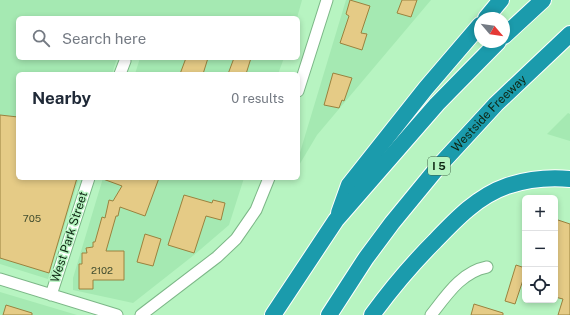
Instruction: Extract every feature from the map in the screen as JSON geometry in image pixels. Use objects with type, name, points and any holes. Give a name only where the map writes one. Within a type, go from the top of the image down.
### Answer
[{"type":"highway","points":[[491,12],[501,0]]},
{"type":"highway","points":[[510,30],[542,0]]},
{"type":"highway","points":[[336,220],[349,185],[426,88],[474,32]]},
{"type":"highway","name":"Westside Freeway","points":[[329,315],[366,258],[392,223],[438,167],[496,104],[570,34]]},
{"type":"highway","points":[[272,315],[336,220],[437,104],[492,48]]},
{"type":"highway","points":[[372,315],[415,261],[450,225],[475,203],[507,186],[541,178],[570,179]]},
{"type":"street","points":[[300,85],[327,0]]},
{"type":"street","points":[[121,72],[124,61]]},
{"type":"street","name":"West Park Street","points":[[51,295],[87,180]]},
{"type":"street","points":[[141,315],[217,257],[236,240],[256,210],[268,180]]},
{"type":"street","points":[[431,315],[458,282],[477,269],[487,267]]},
{"type":"street","points":[[0,279],[117,315]]},
{"type":"shaded area","points":[[0,0],[302,0],[298,16],[16,16],[16,60],[116,60],[113,72],[16,72],[16,180],[78,180],[48,279],[0,264]]},
{"type":"shaded area","points":[[346,0],[431,0],[317,135],[300,164],[300,152]]},
{"type":"shaded area","points":[[139,60],[283,60],[279,72],[136,72]]},
{"type":"shaded area","points":[[568,113],[570,114],[570,141],[547,134]]},
{"type":"shaded area","points":[[102,180],[243,180],[229,225],[194,255],[133,303],[73,290],[73,278]]},
{"type":"shaded area","points":[[0,292],[77,315],[0,315]]},
{"type":"building","points":[[350,0],[370,6],[361,33],[367,34],[362,50],[340,43],[349,16],[346,14]]},
{"type":"building","points":[[402,0],[417,0],[411,17],[397,13]]},
{"type":"building","points":[[185,60],[207,60],[204,72],[181,72]]},
{"type":"building","points":[[233,60],[250,60],[247,72],[229,72]]},
{"type":"building","points":[[333,73],[352,78],[344,101],[342,100],[339,108],[324,105]]},
{"type":"building","points":[[0,115],[16,117],[16,180],[76,180],[49,273],[0,258]]},
{"type":"building","points":[[106,180],[158,180],[145,216],[120,207],[118,216],[116,216],[106,251],[124,251],[124,280],[93,280],[93,289],[79,289],[79,264],[82,264],[82,253],[87,253],[86,248],[93,247],[93,242],[95,242],[102,217],[105,218],[109,200],[113,201],[122,186]]},
{"type":"building","points":[[184,195],[212,203],[213,200],[225,203],[221,220],[206,216],[194,253],[168,245]]},
{"type":"building","points":[[558,220],[570,224],[570,315],[558,315],[563,299],[558,298]]},
{"type":"building","points":[[145,234],[161,239],[153,266],[137,262]]},
{"type":"building","points":[[516,265],[522,267],[522,283],[515,304],[505,301]]},
{"type":"building","points":[[474,304],[503,313],[503,315],[471,315]]},
{"type":"building","points":[[6,305],[32,313],[32,315],[3,315]]}]
